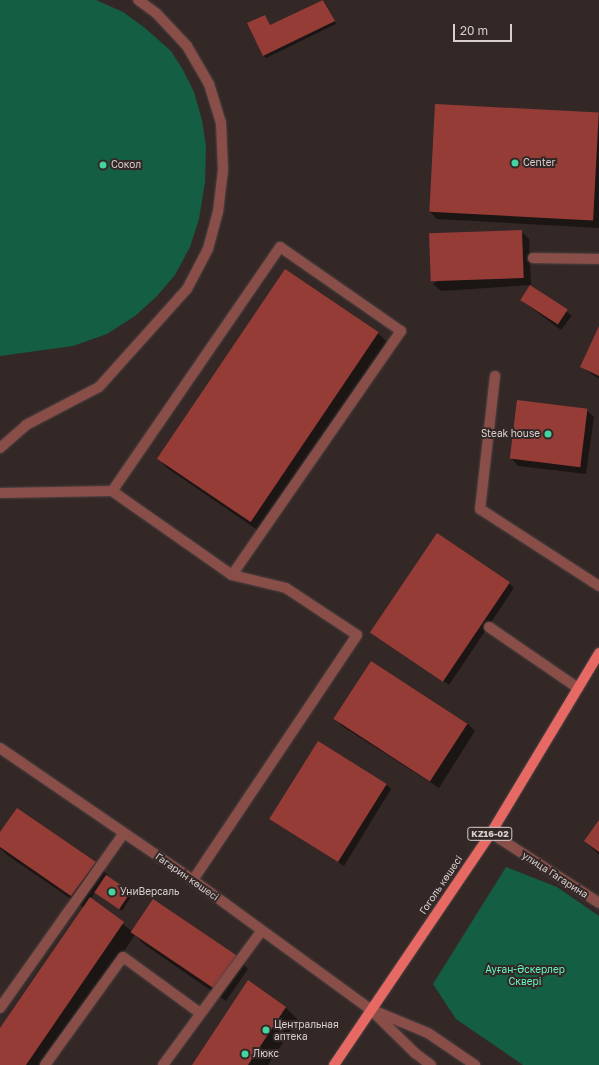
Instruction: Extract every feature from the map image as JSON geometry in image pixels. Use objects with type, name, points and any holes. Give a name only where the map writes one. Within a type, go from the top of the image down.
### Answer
[{"type":"main road","name":"Гоголь көшесі","points":[[334,1065],[491,833],[599,653]]},
{"type":"street","points":[[0,448],[26,425],[99,387],[187,289],[208,249],[218,212],[223,170],[221,123],[209,84],[187,46],[156,14],[138,0]]},
{"type":"street","points":[[112,491],[280,247],[401,331],[232,575]]},
{"type":"street","points":[[533,258],[599,259]]},
{"type":"street","points":[[495,376],[480,509],[599,586]]},
{"type":"street","points":[[0,493],[112,491],[232,575],[286,588],[357,635],[193,880]]},
{"type":"street","points":[[489,627],[578,688]]},
{"type":"street","name":"Гагарин көшесі","points":[[0,748],[193,880],[371,1010],[414,1054],[431,1065]]},
{"type":"street","points":[[0,1008],[124,833]]},
{"type":"street","name":"улица Гагарина","points":[[491,833],[599,903]]},
{"type":"street","points":[[163,1065],[262,930]]},
{"type":"street","points":[[45,1065],[123,957],[200,1013]]},
{"type":"street","name":"Гагарин көшесі","points":[[371,1010],[428,1033],[475,1065]]},
{"type":"green space","name":"Сокол","points":[[0,0],[96,0],[123,12],[145,28],[171,51],[183,70],[194,92],[202,120],[206,147],[205,182],[199,219],[190,247],[175,275],[156,297],[135,316],[107,334],[73,346],[0,356]]},
{"type":"green space","name":"Ауған-Әскерлер Сквері","points":[[506,867],[557,887],[599,916],[599,1065],[523,1065],[456,1019],[433,984]]},
{"type":"building","points":[[323,0],[335,21],[263,56],[247,23],[265,15],[270,25]]},
{"type":"building","name":"Center","points":[[435,104],[599,113],[593,220],[429,212]]},
{"type":"building","points":[[522,230],[524,278],[431,281],[429,233]]},
{"type":"building","points":[[285,269],[379,332],[251,522],[157,459]]},
{"type":"building","points":[[530,285],[568,310],[558,325],[520,300]]},
{"type":"building","points":[[599,326],[599,376],[580,367]]},
{"type":"building","name":"Steak house","points":[[517,400],[587,409],[580,467],[510,459]]},
{"type":"building","points":[[437,533],[510,582],[443,682],[370,632]]},
{"type":"building","points":[[371,661],[467,724],[430,782],[333,719]]},
{"type":"building","points":[[318,741],[387,784],[338,862],[269,819]]},
{"type":"building","points":[[17,808],[96,862],[71,896],[0,847],[0,832]]},
{"type":"building","points":[[599,820],[599,852],[584,841]]},
{"type":"building","name":"УниВерсаль","points":[[106,875],[131,892],[119,909],[94,892]]},
{"type":"building","points":[[90,897],[124,922],[26,1065],[0,1065],[0,1028]]},
{"type":"building","points":[[153,899],[237,955],[214,989],[131,932]]},
{"type":"building","points":[[248,980],[286,1007],[248,1065],[192,1065]]},
{"type":"place","name":"Center","points":[[515,163]]},
{"type":"place","name":"Сокол","points":[[103,165]]},
{"type":"place","name":"Steak house","points":[[548,434]]},
{"type":"place","name":"УниВерсаль","points":[[112,892]]},
{"type":"place","name":"Центральная аптека","points":[[266,1030]]},
{"type":"place","name":"Люкс","points":[[245,1054]]}]
